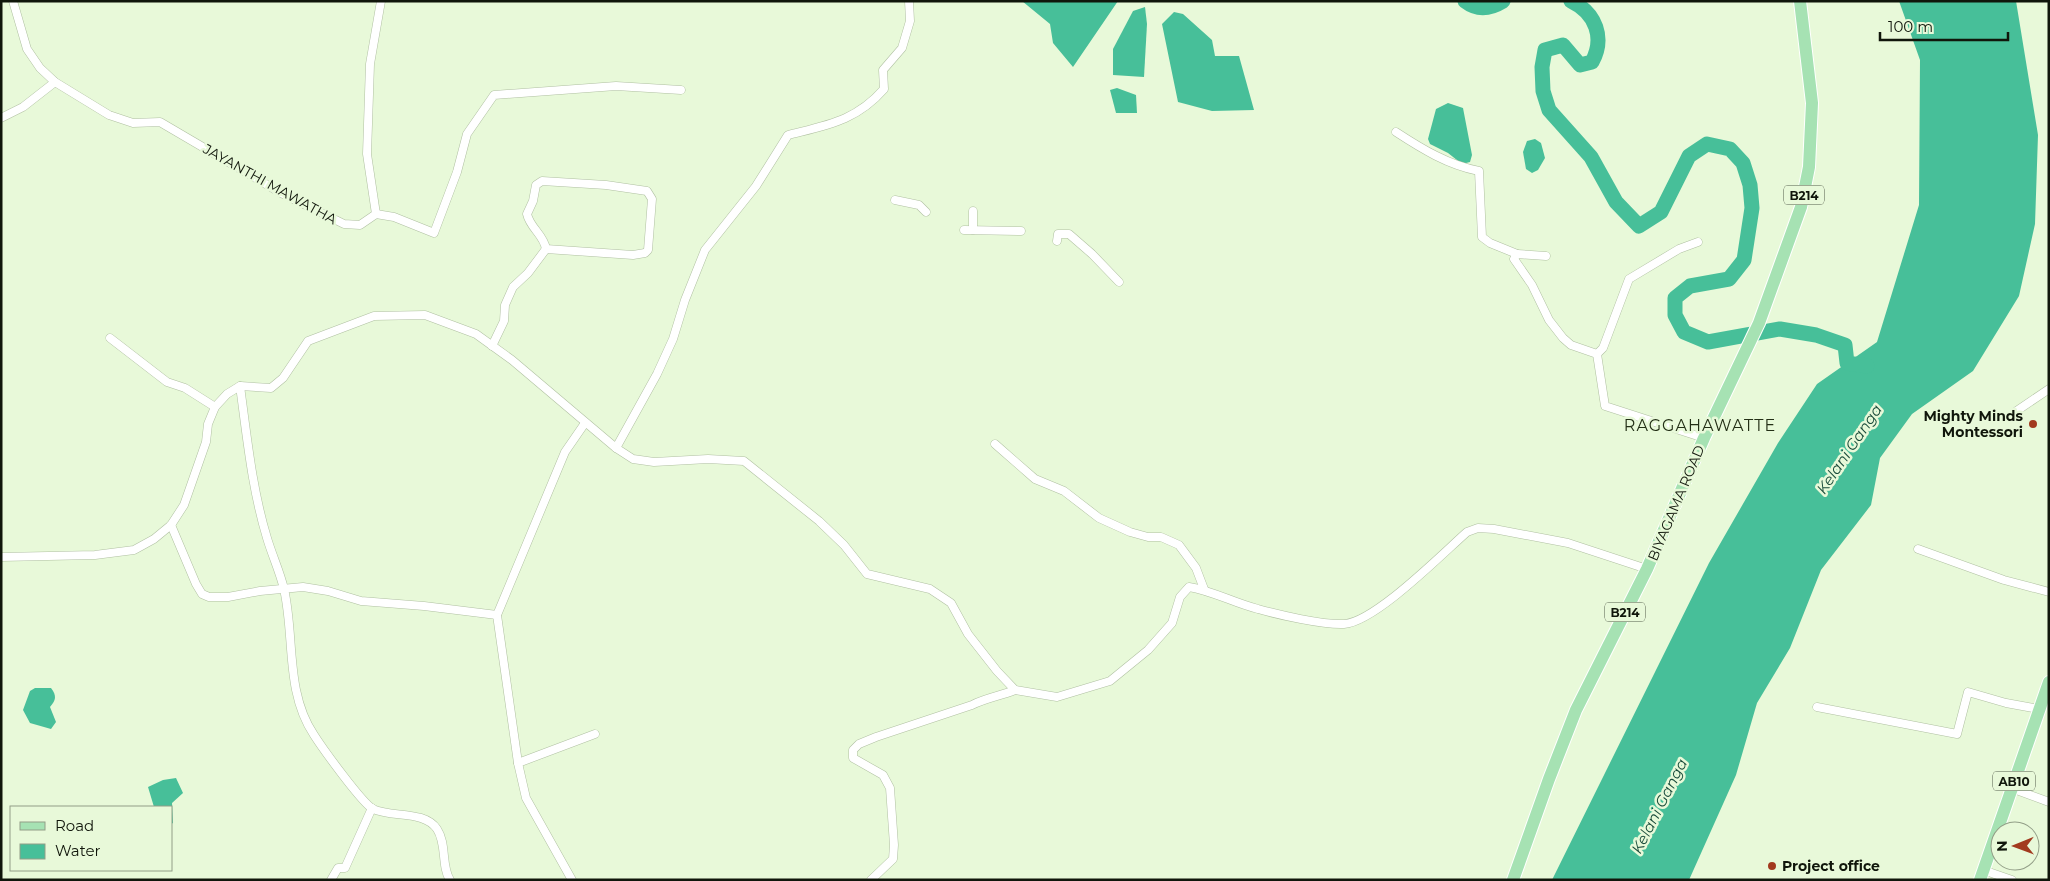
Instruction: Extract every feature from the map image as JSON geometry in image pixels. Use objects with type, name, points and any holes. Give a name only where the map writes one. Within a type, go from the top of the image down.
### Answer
[{"type":"main road","name":"BIYAGAMA ROAD","points":[[1792,1],[1806,60]]},
{"type":"main road","name":"BIYAGAMA ROAD","points":[[1514,880],[1549,779],[1576,710],[1647,569],[1704,438],[1759,323],[1802,207],[1808,167],[1812,103],[1800,1]]},
{"type":"main road","name":"AB10","points":[[1981,875],[2049,682]]},
{"type":"street","name":"JAYANTHI MAWATHA","points":[[13,1],[27,49],[40,68],[56,82],[109,115],[133,122],[160,122],[281,192],[344,224],[360,225],[376,214]]},
{"type":"street","points":[[381,1],[370,64],[367,154],[376,214],[394,217],[434,233],[457,172],[467,134],[494,95],[616,86],[681,90]]},
{"type":"street","points":[[616,448],[657,374],[673,339],[685,300],[705,250],[756,186],[788,135],[844,120],[873,101],[884,88],[883,70],[902,48],[910,21],[909,1]]},
{"type":"street","points":[[1,118],[23,107],[56,82]]},
{"type":"street","points":[[1396,132],[1432,154],[1464,168],[1479,171],[1482,237],[1490,243],[1517,254],[1546,256]]},
{"type":"street","points":[[492,346],[504,321],[506,305],[512,287],[528,273],[546,249],[544,240],[531,223],[527,214],[538,183],[542,181],[606,185],[647,191],[650,194],[652,199],[648,250],[645,253],[634,255],[546,249]]},
{"type":"street","points":[[895,200],[919,205],[926,212]]},
{"type":"street","points":[[973,211],[974,230]]},
{"type":"street","points":[[964,230],[1021,231]]},
{"type":"street","points":[[1057,241],[1058,234],[1069,234],[1092,254],[1119,282]]},
{"type":"street","points":[[1597,354],[1603,348],[1630,279],[1679,248],[1698,242]]},
{"type":"street","points":[[1517,254],[1514,259],[1515,263],[1532,285],[1549,320],[1563,338],[1571,345],[1597,354]]},
{"type":"street","points":[[1,557],[95,555],[134,550],[154,539],[171,525],[184,505],[206,442],[208,424],[216,407],[227,394],[240,386],[271,388],[283,378],[308,341],[374,316],[424,315],[476,334],[512,360],[585,423],[633,459],[654,462],[744,461],[819,521],[844,545],[867,574],[930,588],[951,602],[968,634],[997,671],[1015,690]]},
{"type":"street","points":[[110,338],[167,382],[184,388],[216,407]]},
{"type":"street","points":[[1597,354],[1605,406],[1704,438]]},
{"type":"street","points":[[240,386],[250,458],[266,538],[284,589],[292,668],[301,711],[313,734],[353,788],[372,808],[424,820],[437,829],[445,854],[446,874],[450,880]]},
{"type":"street","points":[[2015,412],[2049,389]]},
{"type":"street","points":[[572,880],[526,798],[518,763],[496,615],[565,452],[585,423]]},
{"type":"street","points":[[995,444],[1035,479],[1064,491],[1099,518],[1130,532],[1148,538],[1161,537],[1179,545],[1196,568],[1204,589]]},
{"type":"street","points":[[171,525],[196,584],[202,594],[209,597],[228,597],[260,591],[303,587],[328,591],[360,601],[424,606],[496,615]]},
{"type":"street","points":[[871,880],[893,859],[894,845],[890,788],[883,775],[853,758],[853,750],[859,744],[972,705],[986,698],[999,697],[1015,690],[1057,697],[1110,680],[1148,650],[1172,623],[1180,597],[1189,586],[1204,589],[1257,609],[1306,620],[1344,624],[1368,616],[1467,532],[1478,528],[1494,528],[1568,543],[1647,569]]},
{"type":"street","points":[[1918,549],[2004,580],[2049,592]]},
{"type":"street","points":[[1817,707],[1956,734],[1968,692],[2006,703],[2039,709]]},
{"type":"street","points":[[518,763],[594,734]]},
{"type":"street","points":[[2011,788],[2049,802]]},
{"type":"street","points":[[331,880],[338,868],[345,868],[372,808]]},
{"type":"street","points":[[1981,875],[2012,880]]},
{"type":"water","points":[[1022,1],[1118,1],[1073,67],[1053,43],[1050,24]]},
{"type":"water","name":"Kelani Ganga","points":[[1899,1],[2016,1],[2038,135],[2035,224],[2019,296],[1973,371],[1912,414],[1880,458],[1871,505],[1821,570],[1790,648],[1757,703],[1736,775],[1689,880],[1552,880],[1709,563],[1778,443],[1817,384],[1877,342],[1919,205],[1920,60]]},
{"type":"water","points":[[1145,7],[1147,24],[1144,77],[1113,75],[1113,49],[1133,11]]},
{"type":"water","points":[[1174,12],[1183,14],[1212,40],[1215,56],[1239,56],[1254,110],[1212,111],[1178,102],[1162,24]]},
{"type":"water","points":[[1117,88],[1136,95],[1137,113],[1116,113],[1110,90]]},
{"type":"water","points":[[1448,103],[1463,108],[1472,155],[1470,162],[1462,164],[1448,153],[1430,144],[1428,139],[1436,109]]},
{"type":"water","points":[[1535,139],[1541,143],[1545,158],[1538,170],[1532,173],[1526,169],[1523,152],[1527,141]]},
{"type":"water","points":[[35,688],[51,688],[54,693],[55,700],[50,707],[56,722],[51,729],[30,723],[23,710],[30,691]]},
{"type":"water","points":[[176,778],[183,793],[172,803],[173,823],[172,824],[172,806],[154,806],[148,787],[163,780]]},
{"type":"waterway","points":[[1465,1],[1479,8],[1493,6],[1503,1]]},
{"type":"waterway","points":[[1571,1],[1587,12],[1596,27],[1598,35],[1596,53],[1592,62],[1580,65],[1563,45],[1545,50],[1542,67],[1543,91],[1549,110],[1591,157],[1616,202],[1639,226],[1661,212],[1689,156],[1707,144],[1730,149],[1743,163],[1750,185],[1752,208],[1744,260],[1729,279],[1690,286],[1675,298],[1675,315],[1684,332],[1708,342],[1780,329],[1816,335],[1845,345],[1847,363],[1867,366]]},
{"type":"place","name":"Mighty Minds Montessori","points":[[2033,424]]},
{"type":"place","name":"Project office","points":[[1772,866]]},
{"type":"district","name":"RAGGAHAWATTE","points":[[1700,425]]}]
